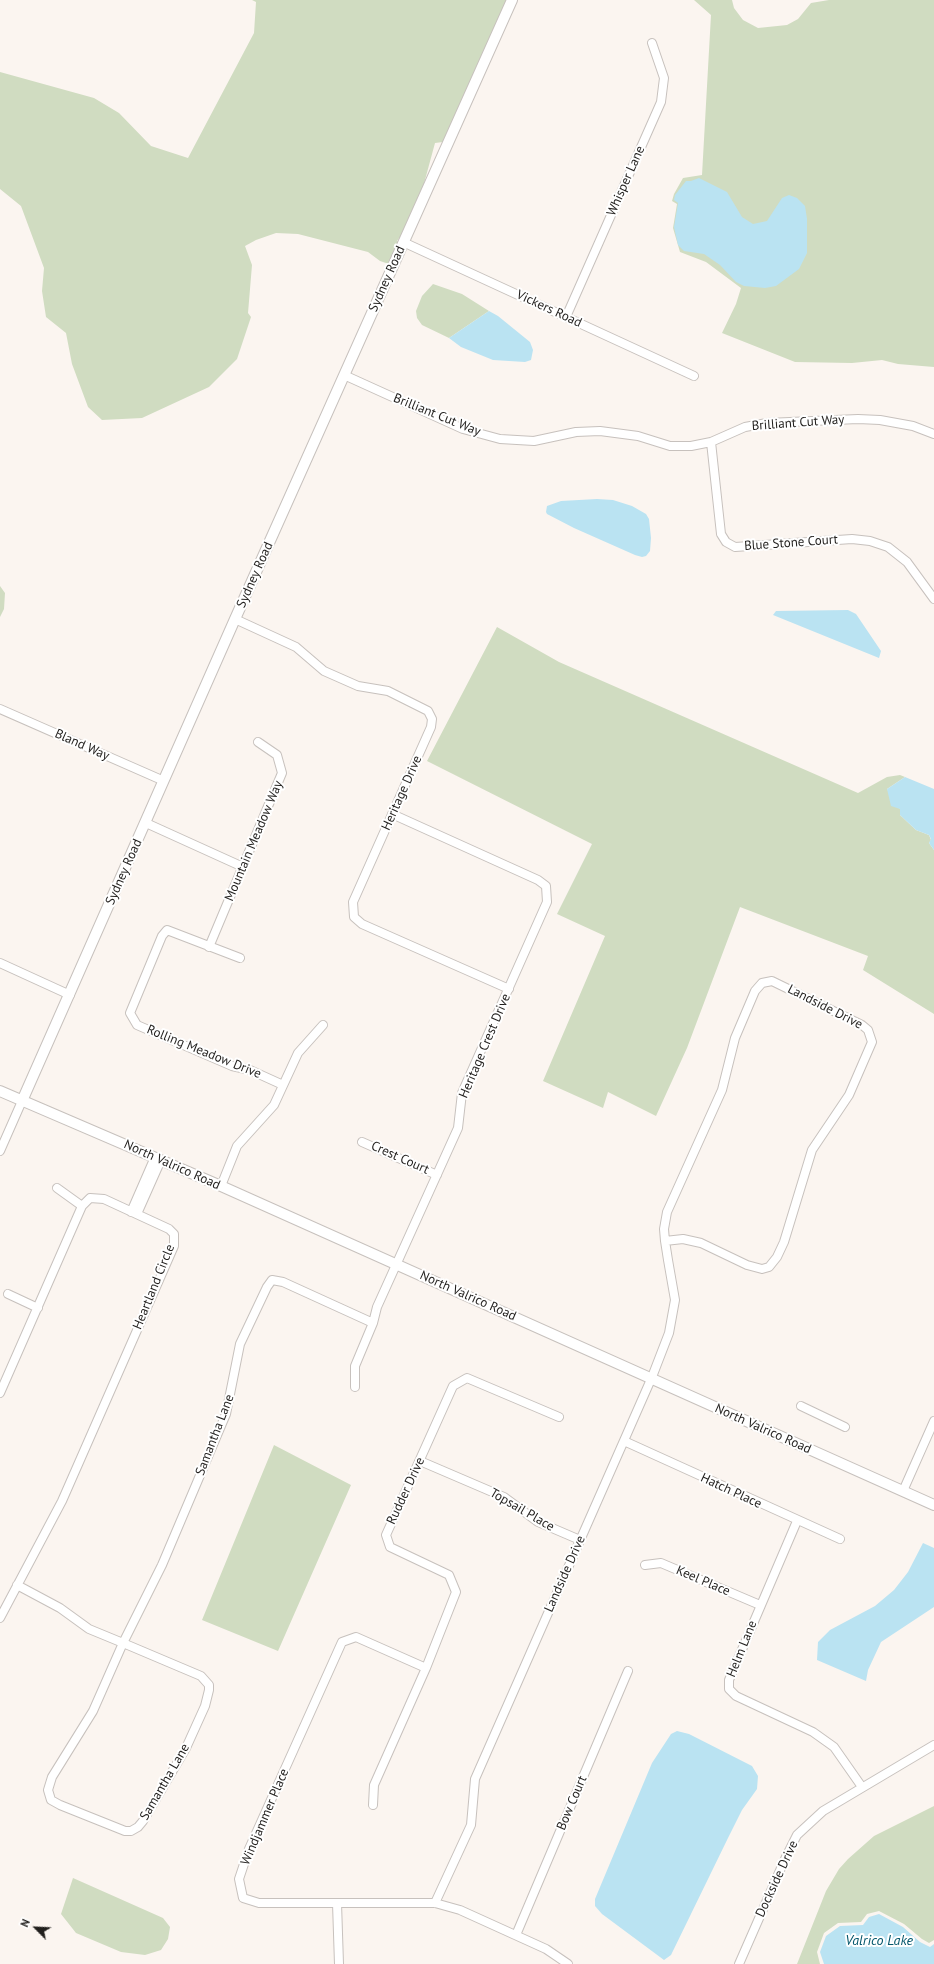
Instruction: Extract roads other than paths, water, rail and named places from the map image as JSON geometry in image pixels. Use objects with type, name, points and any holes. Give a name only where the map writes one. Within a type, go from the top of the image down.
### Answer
[{"type":"street","name":"Sydney Road","points":[[0,1151],[235,619],[512,0]]},
{"type":"street","name":"Whisper Lane","points":[[566,317],[661,102],[664,78],[652,43]]},
{"type":"street","name":"Vickers Road","points":[[404,242],[694,376]]},
{"type":"street","name":"Brilliant Cut Way","points":[[344,375],[463,429],[500,439],[534,441],[576,432],[600,431],[638,436],[670,446],[691,446],[711,442],[746,427],[767,423],[858,419],[880,420],[913,426],[934,434]]},
{"type":"street","name":"Blue Stone Court","points":[[711,442],[721,534],[726,542],[735,547],[852,539],[870,541],[888,547],[907,562],[934,599]]},
{"type":"street","name":"Heritage Drive","points":[[235,619],[296,647],[324,671],[358,686],[388,691],[428,711],[432,719],[431,727],[353,902],[354,917],[362,924],[509,989]]},
{"type":"street","name":"Bland Way","points":[[0,710],[164,781]]},
{"type":"street","name":"Mountain Meadow Way","points":[[209,946],[282,773],[277,755],[258,742]]},
{"type":"street","name":"Heritage Crest Drive","points":[[355,1387],[355,1366],[373,1323],[377,1307],[458,1128],[462,1094],[547,902],[546,886],[538,880],[392,814]]},
{"type":"street","points":[[146,823],[243,867]]},
{"type":"street","name":"Rolling Meadow Drive","points":[[240,958],[167,930],[162,936],[130,1014],[137,1025],[232,1066],[250,1070],[283,1084]]},
{"type":"street","points":[[0,963],[70,995]]},
{"type":"street","name":"Landside Drive","points":[[435,1903],[471,1825],[475,1779],[652,1377],[669,1333],[676,1300],[665,1241],[664,1229],[667,1212],[722,1090],[739,1026],[755,991],[762,983],[772,981],[868,1030],[872,1042],[849,1095],[812,1150],[784,1242],[777,1257],[769,1267],[762,1269],[747,1265],[702,1243],[683,1239],[665,1241]]},
{"type":"street","points":[[221,1186],[237,1146],[274,1105],[298,1053],[323,1025]]},
{"type":"street","name":"North Valrico Road","points":[[0,1091],[158,1158],[396,1265],[652,1377],[934,1505]]},
{"type":"street","name":"Crest Court","points":[[362,1142],[437,1175]]},
{"type":"street","points":[[134,1213],[158,1158]]},
{"type":"street","points":[[0,1393],[82,1206],[57,1188]]},
{"type":"street","name":"Heartland Circle","points":[[0,1618],[62,1501],[174,1246],[174,1234],[169,1229],[104,1199],[90,1198],[82,1206]]},
{"type":"street","name":"Samantha Lane","points":[[17,1585],[60,1608],[89,1629],[123,1643],[201,1676],[209,1685],[209,1690],[196,1726],[175,1769],[138,1827],[125,1831],[60,1805],[50,1800],[48,1790],[52,1777],[93,1711],[123,1643],[162,1565],[226,1414],[240,1344],[267,1287],[272,1280],[282,1282],[373,1323]]},
{"type":"street","points":[[8,1294],[38,1308]]},
{"type":"street","name":"Rudder Drive","points":[[373,1805],[374,1785],[426,1668],[456,1592],[449,1575],[390,1547],[386,1535],[453,1386],[467,1378],[559,1417]]},
{"type":"street","points":[[801,1406],[845,1428]]},
{"type":"street","points":[[903,1491],[934,1421]]},
{"type":"street","name":"Hatch Place","points":[[624,1441],[797,1521],[840,1539]]},
{"type":"street","name":"Topsail Place","points":[[420,1461],[504,1497],[538,1522],[580,1540]]},
{"type":"street","name":"Helm Lane","points":[[797,1521],[728,1680],[729,1689],[736,1696],[813,1732],[834,1747],[862,1787]]},
{"type":"street","name":"Keel Place","points":[[645,1565],[661,1563],[760,1605]]},
{"type":"street","name":"Windjammer Place","points":[[426,1668],[356,1637],[342,1642],[249,1849],[239,1879],[243,1898],[259,1903],[435,1903],[460,1910],[516,1935],[546,1949],[568,1964]]},
{"type":"street","name":"Bow Court","points":[[516,1935],[628,1670]]},
{"type":"street","name":"Dockside Drive","points":[[739,1964],[785,1859],[797,1836],[823,1811],[934,1745]]},
{"type":"street","points":[[337,1902],[339,1964]]},
{"type":"water","points":[[699,178],[727,192],[742,217],[753,224],[767,221],[782,198],[789,195],[797,198],[805,206],[807,219],[807,253],[799,269],[776,286],[765,288],[744,286],[736,282],[720,265],[704,254],[684,251],[678,245],[674,227],[678,203],[674,200],[675,195],[686,181]]},
{"type":"water","points":[[489,311],[498,316],[530,342],[533,350],[531,360],[525,362],[493,360],[461,347],[449,338]]},
{"type":"water","points":[[597,499],[613,500],[632,506],[646,514],[649,519],[651,538],[650,551],[646,556],[642,557],[635,555],[574,528],[547,514],[546,512],[547,506],[561,501]]},
{"type":"water","points":[[848,610],[856,614],[881,651],[879,658],[773,615],[776,611]]},
{"type":"water","points":[[905,777],[934,789],[934,850],[929,843],[931,839],[929,835],[916,830],[900,815],[900,809],[891,806],[887,789]]},
{"type":"water","points":[[923,1543],[934,1548],[934,1607],[881,1642],[868,1670],[866,1681],[817,1660],[818,1642],[830,1630],[875,1606],[894,1590],[908,1572]]},
{"type":"water","points":[[677,1731],[689,1734],[752,1766],[758,1776],[757,1789],[742,1810],[671,1955],[664,1960],[602,1914],[595,1906],[595,1899],[652,1763],[671,1734]]},
{"type":"water","name":"Valrico Lake","points":[[879,1914],[903,1927],[920,1942],[930,1947],[934,1944],[934,1964],[824,1964],[820,1952],[826,1936],[840,1926],[863,1925],[869,1917]]}]
